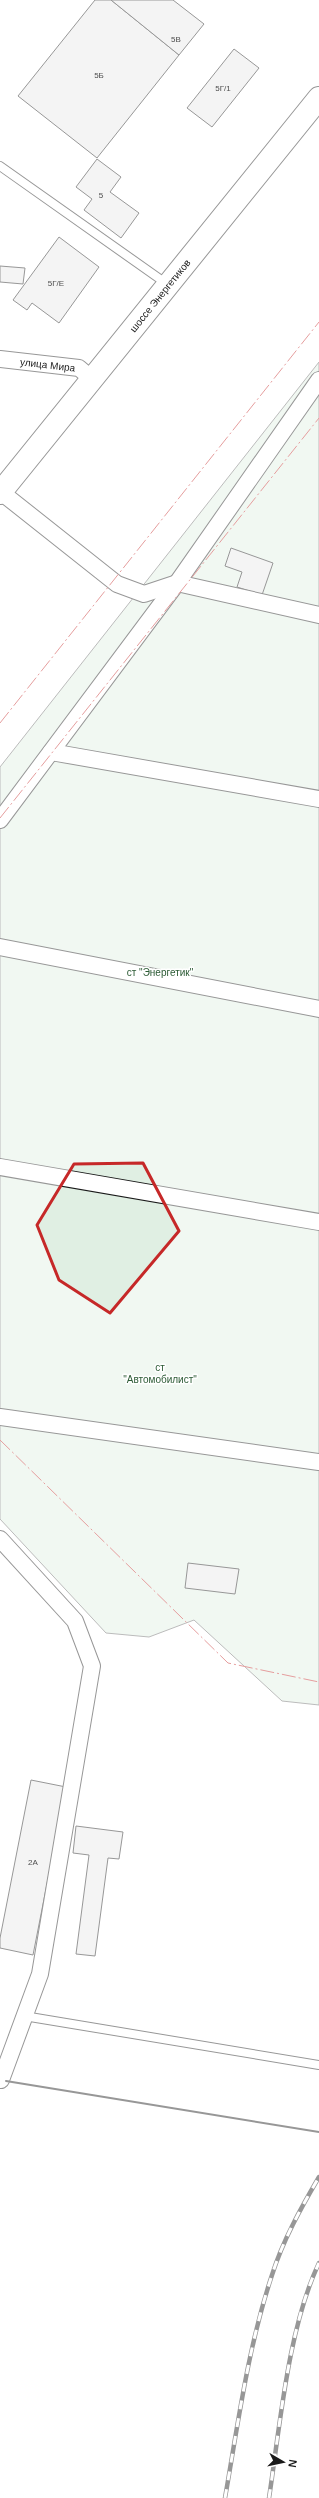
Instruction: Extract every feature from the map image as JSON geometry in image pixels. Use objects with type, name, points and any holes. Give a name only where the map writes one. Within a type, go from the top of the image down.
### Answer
[{"type":"main road","name":"шоссе Энергетиков","points":[[1,492],[319,98]]},
{"type":"street","name":"улица Мира","points":[[0,359],[79,368],[92,379]]},
{"type":"street","points":[[0,820],[178,584],[319,380]]},
{"type":"street","points":[[1,492],[117,584],[144,594],[178,584],[319,615]]},
{"type":"street","points":[[51,752],[319,799]]},
{"type":"street","points":[[0,947],[319,1009]]},
{"type":"street","points":[[0,1167],[319,1222]]},
{"type":"street","points":[[0,1417],[319,1462]]},
{"type":"street","points":[[0,1538],[75,1621],[92,1666],[40,1974],[1,2080]]},
{"type":"lane","points":[[0,166],[167,285]]},
{"type":"lane","points":[[24,2016],[319,2065]]},
{"type":"highlighted area","points":[[143,1163],[179,1231],[110,1313],[59,1280],[37,1225],[74,1164]]},
{"type":"green space","points":[[319,362],[319,1705],[282,1701],[194,1620],[149,1637],[106,1633],[0,1519],[0,767]]},
{"type":"building","points":[[95,0],[111,0],[179,55],[97,158],[18,96]]},
{"type":"building","points":[[111,0],[173,0],[204,24],[179,55]]},
{"type":"building","points":[[234,49],[259,68],[212,127],[187,108]]},
{"type":"building","points":[[97,159],[121,177],[110,192],[139,213],[121,238],[84,210],[92,199],[76,187]]},
{"type":"building","points":[[59,237],[99,267],[59,323],[32,303],[27,310],[13,300]]},
{"type":"building","points":[[0,266],[25,268],[23,284],[0,282]]},
{"type":"building","points":[[231,548],[273,563],[262,595],[237,587],[242,572],[225,566]]},
{"type":"building","points":[[188,1563],[239,1569],[235,1594],[185,1588]]},
{"type":"building","points":[[31,1780],[66,1787],[33,1955],[0,1948],[0,1938]]},
{"type":"building","points":[[76,1826],[123,1832],[119,1859],[108,1858],[95,1956],[76,1954],[89,1855],[73,1853]]},
{"type":"railway","points":[[225,2498],[244,2386],[256,2330],[264,2302],[276,2262],[299,2212],[319,2177]]},
{"type":"railway","points":[[269,2498],[281,2409],[292,2347],[308,2289],[319,2263]]},
{"type":"wall","points":[[6,2081],[319,2132]]},
{"type":"power","points":[[0,723],[319,322]]},
{"type":"power","points":[[0,818],[319,418]]},
{"type":"power","points":[[0,1440],[228,1663],[319,1682]]},
{"type":"park label","name":"ст \"Энергетик\"","points":[[160,972]]},
{"type":"park label","name":"ст \"Автомобилист\"","points":[[160,1372]]}]
